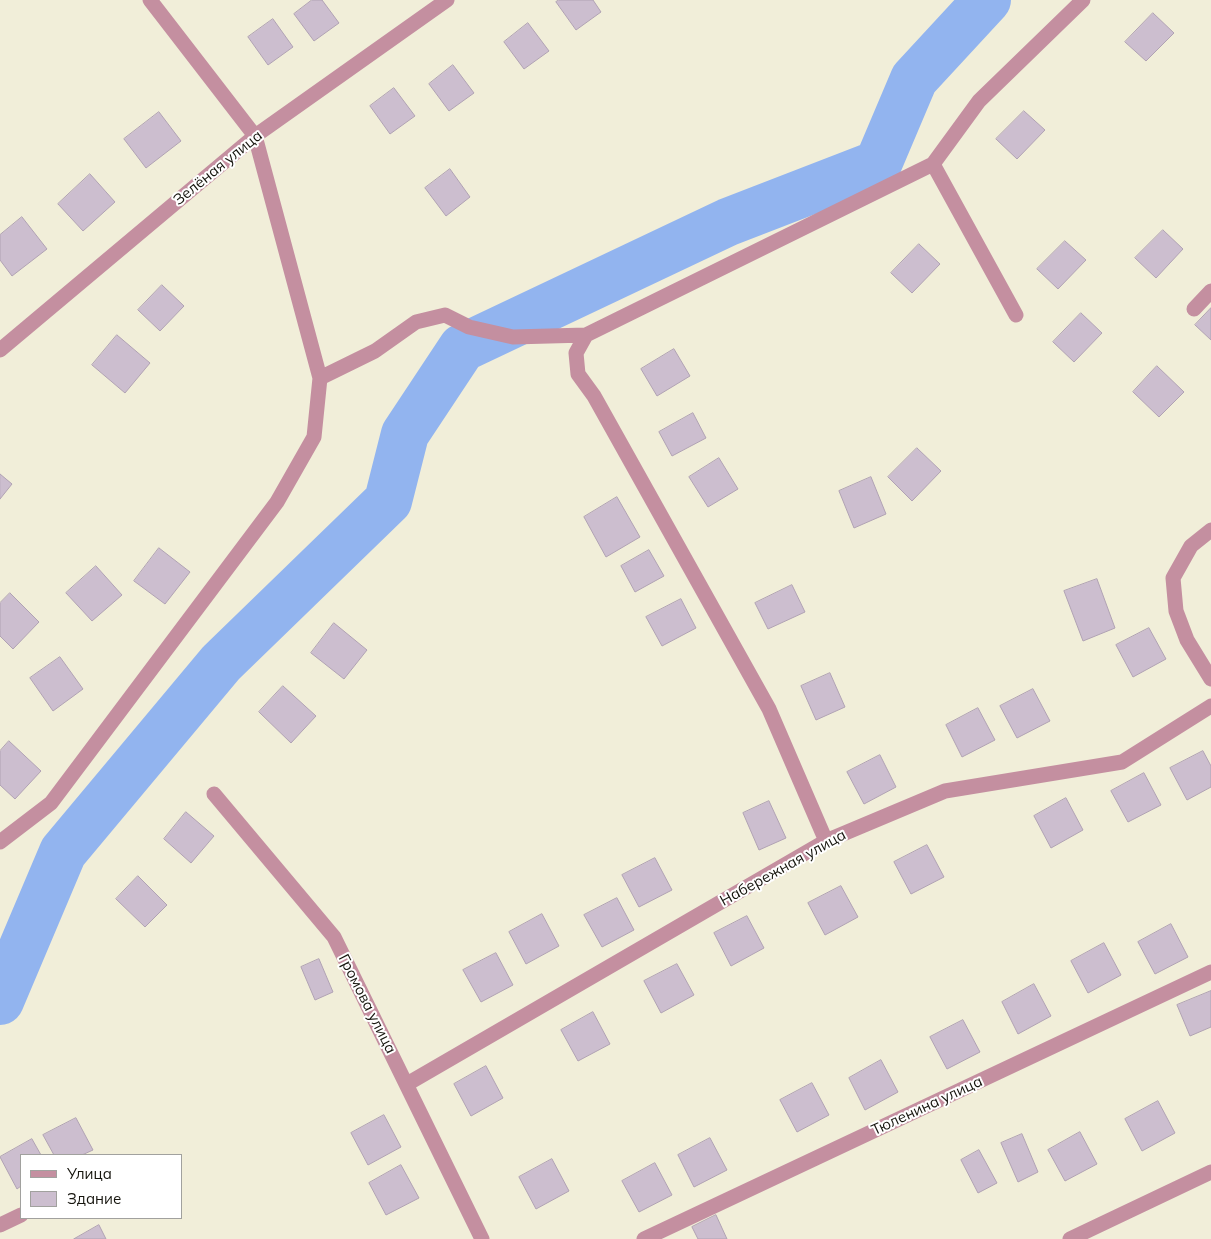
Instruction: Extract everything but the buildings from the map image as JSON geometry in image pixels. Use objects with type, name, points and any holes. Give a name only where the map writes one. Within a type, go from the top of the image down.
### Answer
[{"type":"street","points":[[0,842],[51,803],[276,502],[314,437],[320,378],[255,136],[150,0]]},
{"type":"street","name":"Зелёная улица","points":[[0,350],[255,136],[447,0]]},
{"type":"street","points":[[320,378],[375,351],[416,322],[445,315],[469,327],[513,337],[586,335],[933,164],[979,101],[1083,0]]},
{"type":"street","points":[[933,164],[1016,315]]},
{"type":"street","points":[[1194,309],[1211,291]]},
{"type":"street","points":[[586,335],[576,353],[578,374],[594,396],[769,709],[826,841]]},
{"type":"street","points":[[1211,530],[1191,546],[1173,578],[1176,611],[1187,640],[1211,679]]},
{"type":"street","name":"Набережная улица","points":[[407,1084],[826,841],[945,791],[1122,762],[1211,706]]},
{"type":"street","name":"Громова улица","points":[[214,794],[334,937],[482,1239]]},
{"type":"street","name":"Тюленина улица","points":[[644,1239],[1211,972]]},
{"type":"street","points":[[1070,1239],[1211,1172]]},
{"type":"street","points":[[0,1225],[20,1215]]},
{"type":"waterway","points":[[0,1001],[63,852],[221,663],[388,501],[405,434],[462,348],[728,222],[878,164],[914,79],[987,0]]}]
